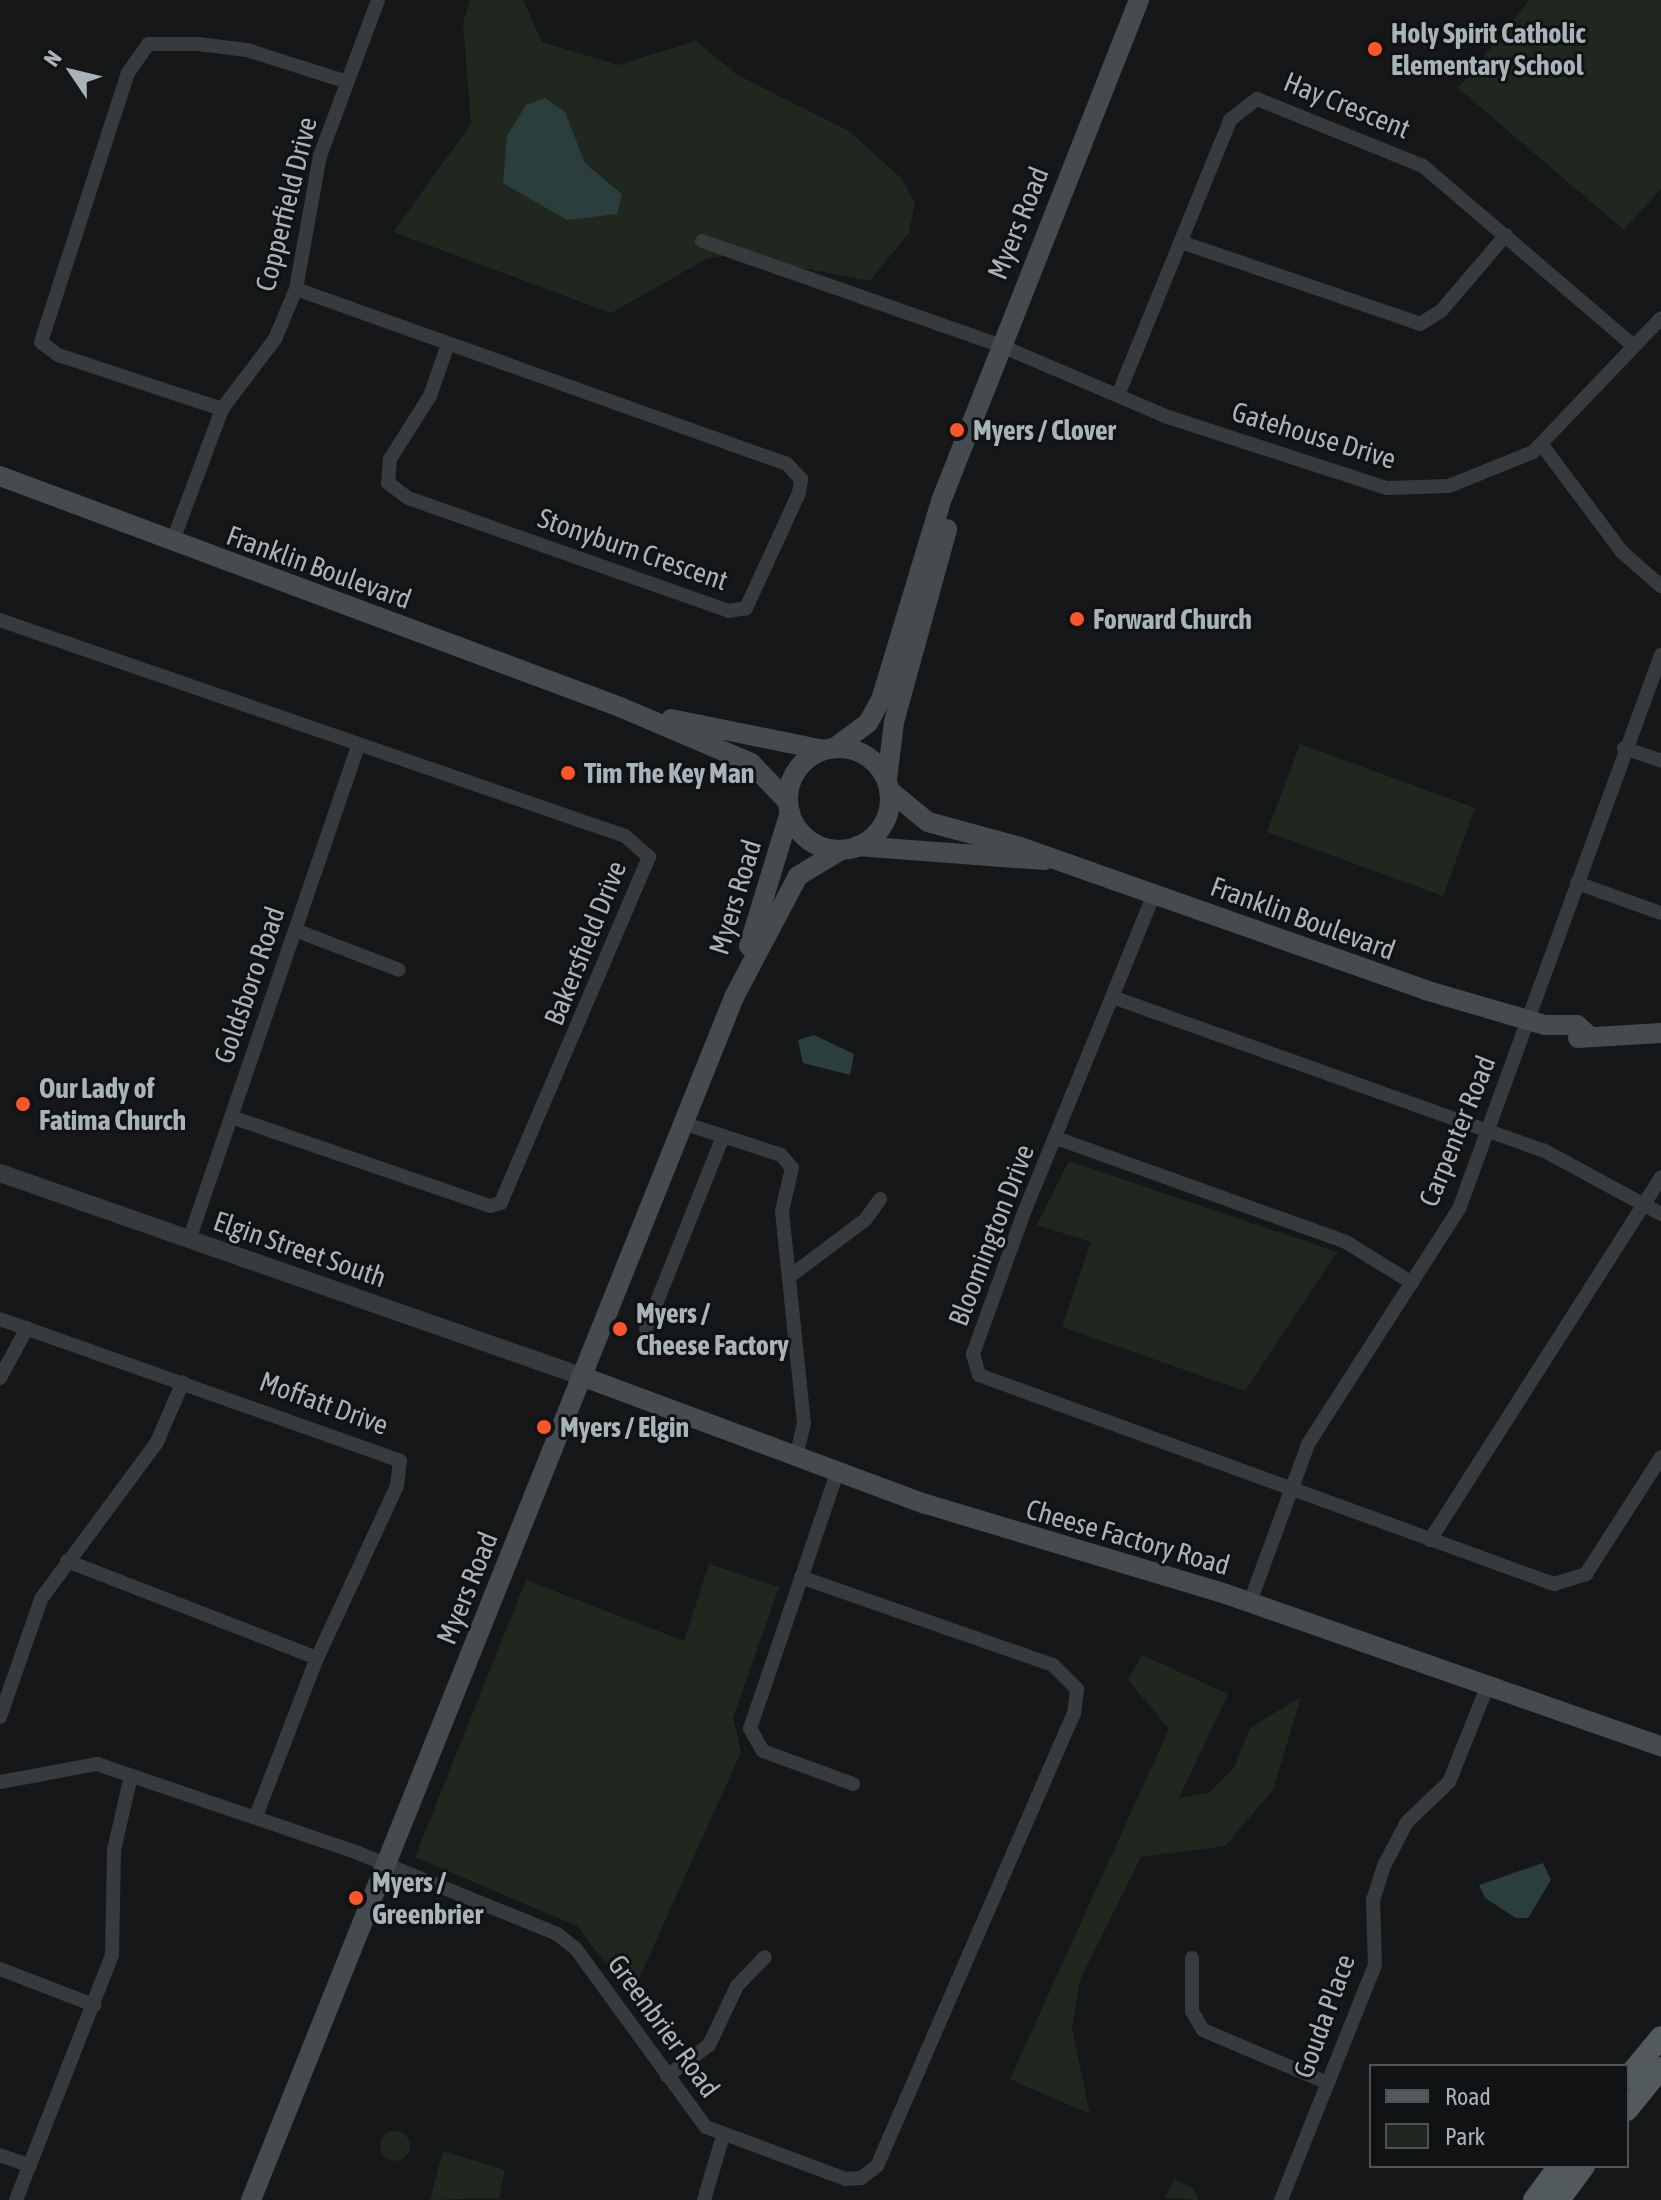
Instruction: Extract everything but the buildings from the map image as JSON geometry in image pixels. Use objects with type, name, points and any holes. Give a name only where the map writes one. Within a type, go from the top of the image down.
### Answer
[{"type":"main road","name":"Myers Road","points":[[888,784],[957,470],[999,345],[1139,0]]},
{"type":"main road","name":"Myers Road","points":[[829,749],[868,723],[881,700],[941,501],[957,470]]},
{"type":"main road","name":"Franklin Boulevard","points":[[0,476],[172,543],[620,707],[751,763],[789,807]]},
{"type":"main road","name":"Franklin Boulevard","points":[[620,707],[829,749]]},
{"type":"main road","points":[[829,749],[866,755],[888,784],[883,824],[849,848],[814,843],[789,807],[797,770],[829,749]]},
{"type":"main road","name":"Franklin Boulevard","points":[[888,784],[912,815],[1536,1022],[1577,1025],[1587,1034],[1661,1033]]},
{"type":"main road","name":"Myers Road","points":[[734,997],[789,807]]},
{"type":"main road","name":"Myers Road","points":[[251,2200],[734,997],[798,876],[849,848]]},
{"type":"main road","name":"Franklin Boulevard","points":[[849,848],[1044,860]]},
{"type":"main road","name":"Cheese Factory Road","points":[[581,1376],[999,1528],[1250,1602],[1661,1746]]},
{"type":"main road","points":[[1629,2076],[1661,2037]]},
{"type":"main road","points":[[1629,2108],[1661,2068]]},
{"type":"main road","points":[[1534,2200],[1558,2168]]},
{"type":"main road","points":[[1559,2200],[1583,2168]]},
{"type":"street","name":"Copperfield Drive","points":[[172,543],[222,409],[275,339],[296,289],[320,156],[378,0]]},
{"type":"street","points":[[222,409],[58,355],[41,342],[128,73],[148,44],[198,44],[247,50],[347,82]]},
{"type":"street","name":"Hay Crescent","points":[[1118,395],[1230,120],[1257,99],[1414,160],[1634,346]]},
{"type":"street","points":[[1181,242],[1420,324],[1441,311],[1506,235]]},
{"type":"street","name":"Gatehouse Drive","points":[[702,241],[999,345],[1118,395],[1387,488],[1481,478],[1542,445],[1661,318]]},
{"type":"street","name":"Stonyburn Crescent","points":[[296,289],[787,464],[801,479],[799,493],[746,608],[729,611],[408,498],[388,483],[390,459],[430,396],[448,344]]},
{"type":"street","points":[[1542,445],[1622,552],[1661,586]]},
{"type":"street","name":"Bakersfield Drive","points":[[0,620],[625,836],[649,857],[501,1203],[490,1206],[232,1117]]},
{"type":"street","name":"Carpenter Road","points":[[1250,1602],[1308,1444],[1459,1209],[1536,1022],[1577,883],[1624,748],[1661,655]]},
{"type":"street","name":"Goldsboro Road","points":[[189,1240],[358,746]]},
{"type":"street","points":[[1624,748],[1661,761]]},
{"type":"street","points":[[1577,883],[1661,913]]},
{"type":"street","name":"Bloomington Drive","points":[[1154,894],[973,1354],[975,1369],[987,1382],[1554,1584],[1578,1581],[1661,1457]]},
{"type":"street","points":[[295,930],[399,970]]},
{"type":"street","points":[[1115,998],[1489,1130],[1580,1166],[1661,1214]]},
{"type":"street","points":[[683,1123],[781,1155],[792,1168],[782,1211],[793,1274],[804,1423],[797,1453]]},
{"type":"street","points":[[646,1329],[723,1136]]},
{"type":"street","points":[[1056,1138],[1346,1242],[1412,1283]]},
{"type":"street","name":"Elgin Street South","points":[[0,1173],[581,1376]]},
{"type":"street","points":[[1430,1540],[1661,1177]]},
{"type":"street","points":[[793,1274],[865,1220],[880,1199]]},
{"type":"street","name":"Moffatt Drive","points":[[0,1319],[400,1461],[397,1486],[317,1658],[256,1816]]},
{"type":"street","points":[[0,1378],[27,1328]]},
{"type":"street","points":[[0,1717],[41,1599],[157,1442],[183,1382]]},
{"type":"street","points":[[838,1470],[750,1728],[763,1751],[853,1784]]},
{"type":"street","points":[[67,1561],[317,1658]]},
{"type":"street","name":"Greenbrier Road","points":[[0,1782],[75,1764],[131,1776],[256,1816],[386,1864],[564,1938],[698,2119],[723,2136],[846,2179],[873,2172],[1077,1701],[1075,1681],[1053,1665],[801,1577]]},
{"type":"street","name":"Gouda Place","points":[[1281,2200],[1375,1965],[1373,1900],[1385,1864],[1407,1822],[1449,1782],[1488,1685]]},
{"type":"street","points":[[16,2200],[94,2005],[116,1932],[114,1850],[131,1776]]},
{"type":"street","points":[[667,2076],[709,2045],[737,1986],[765,1957]]},
{"type":"street","points":[[1192,1958],[1192,2011],[1203,2030],[1328,2083]]},
{"type":"street","points":[[0,1969],[94,2005]]},
{"type":"street","points":[[704,2200],[723,2136]]},
{"type":"street","points":[[0,2155],[30,2166]]},
{"type":"green space","points":[[470,0],[523,0],[542,42],[618,65],[696,41],[736,74],[850,132],[900,177],[915,202],[909,233],[870,281],[734,255],[708,258],[611,313],[393,232],[471,124],[463,23]],"holes":[[[565,112],[585,163],[622,193],[507,136]]]},
{"type":"green space","points":[[1529,0],[1661,0],[1661,189],[1624,230],[1458,88]]},
{"type":"green space","points":[[1300,744],[1475,808],[1443,896],[1267,832]]},
{"type":"green space","points":[[1069,1161],[1337,1252],[1245,1391],[1062,1327],[1091,1242],[1037,1225]]},
{"type":"green space","points":[[709,1564],[779,1587],[733,1718],[741,1752],[631,1996],[577,1926],[415,1857],[526,1580],[684,1641]]},
{"type":"green space","points":[[1142,1655],[1228,1694],[1179,1798],[1209,1793],[1234,1768],[1250,1728],[1301,1697],[1273,1790],[1225,1846],[1141,1857],[1080,1980],[1072,2028],[1090,2114],[1010,2079],[1169,1729],[1128,1680]]},
{"type":"green space","points":[[395,2131],[406,2135],[410,2146],[406,2157],[395,2161],[384,2157],[380,2146],[384,2135]]},
{"type":"green space","points":[[443,2151],[505,2170],[499,2198],[430,2200]]},
{"type":"green space","points":[[1174,2179],[1194,2189],[1198,2200],[1165,2198]]},
{"type":"shaded area","points":[[545,98],[565,112],[585,163],[622,194],[617,214],[567,220],[503,183],[507,136],[526,105]]},
{"type":"shaded area","points":[[814,1035],[854,1054],[850,1075],[803,1063],[798,1040]]},
{"type":"shaded area","points":[[1543,1863],[1551,1880],[1528,1918],[1516,1918],[1485,1898],[1479,1885]]},
{"type":"place","name":"Holy Spirit Catholic Elementary School","points":[[1375,49]]},
{"type":"place","name":"Myers / Clover","points":[[957,430]]},
{"type":"place","name":"Forward Church","points":[[1077,619]]},
{"type":"place","name":"Tim The Key Man","points":[[568,773]]},
{"type":"place","name":"Our Lady of Fatima Church","points":[[23,1104]]},
{"type":"place","name":"Myers / Cheese Factory","points":[[620,1329]]},
{"type":"place","name":"Myers / Elgin","points":[[544,1427]]},
{"type":"place","name":"Myers / Greenbrier","points":[[356,1898]]}]
